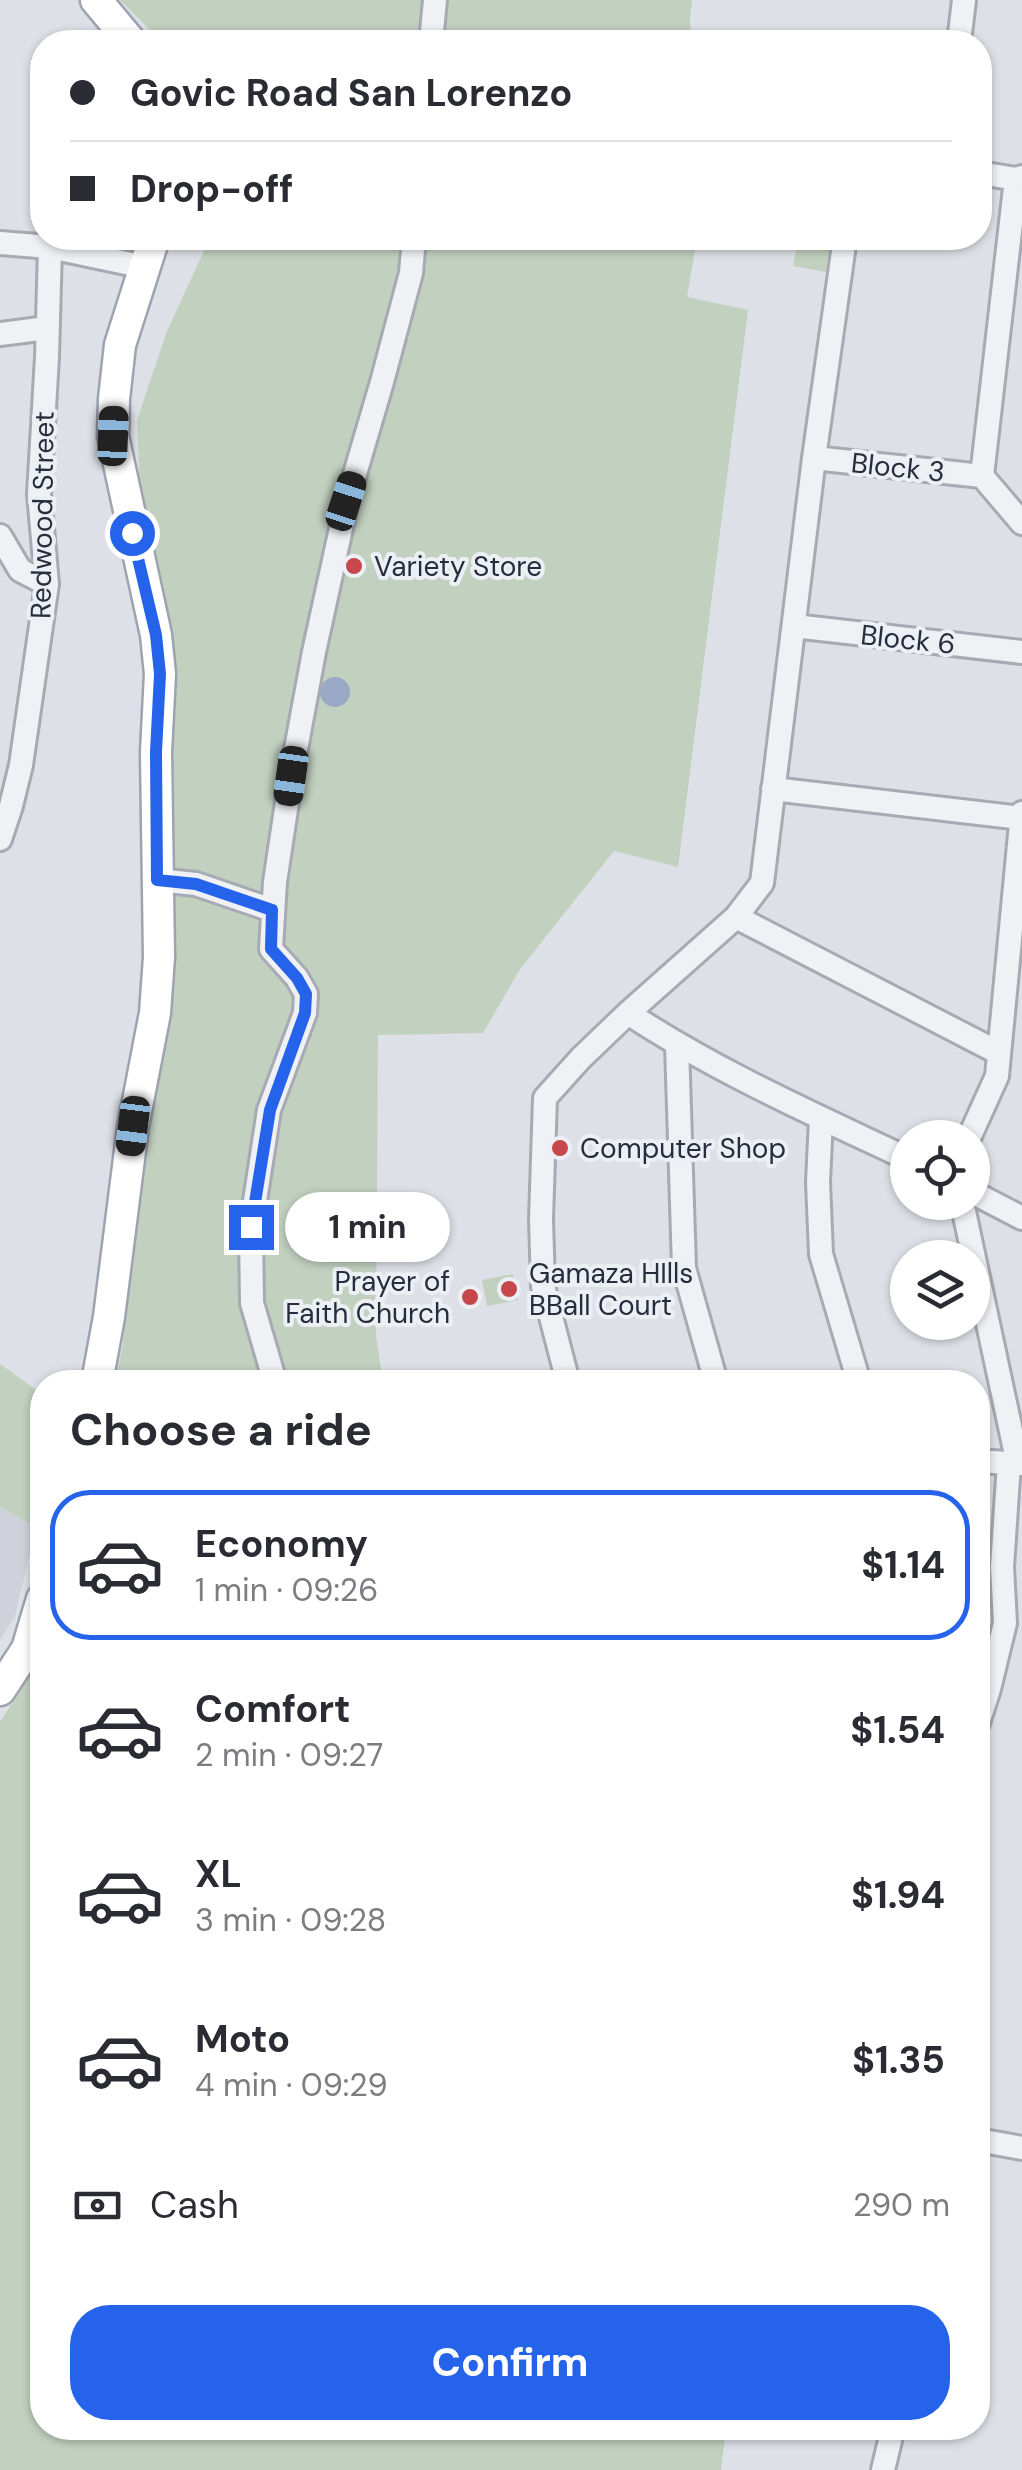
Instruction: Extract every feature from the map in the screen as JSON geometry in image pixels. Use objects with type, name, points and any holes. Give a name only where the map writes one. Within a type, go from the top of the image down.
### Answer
[{"type":"main road","points":[[96,0],[121,30]]},
{"type":"main road","points":[[99,1370],[133,1126],[155,1013],[159,957],[156,752],[160,674],[156,635],[113,436],[120,346],[149,252]]},
{"type":"main road","points":[[0,1690],[30,1638]]},
{"type":"street","points":[[433,30],[434,0]]},
{"type":"street","points":[[960,30],[964,0]]},
{"type":"street","points":[[992,174],[1019,178],[982,476],[1022,524]]},
{"type":"street","points":[[0,243],[30,245]]},
{"type":"street","name":"Redwood Street","points":[[0,839],[12,806],[11,761],[47,584],[39,494],[50,250]]},
{"type":"street","points":[[116,250],[149,252]]},
{"type":"street","points":[[272,1370],[252,1303],[251,1227],[270,1110],[305,1013],[306,994],[271,949],[272,910],[291,776],[346,501],[382,382],[411,273],[413,250]]},
{"type":"street","points":[[565,1370],[543,1286],[545,1098],[632,1009],[736,917],[762,883],[843,250]]},
{"type":"street","points":[[0,334],[46,328]]},
{"type":"street","name":"Block 3","points":[[814,458],[982,476]]},
{"type":"street","points":[[0,536],[20,570],[47,584]]},
{"type":"street","name":"Block 6","points":[[794,626],[1022,652]]},
{"type":"street","points":[[773,789],[1022,815],[997,1076],[977,1120]]},
{"type":"street","points":[[157,880],[196,884],[272,910]]},
{"type":"street","points":[[736,917],[999,1053]]},
{"type":"street","points":[[632,1009],[677,1045],[890,1151]]},
{"type":"street","points":[[677,1045],[684,1268],[713,1370]]},
{"type":"street","points":[[820,1118],[821,1254],[855,1370]]},
{"type":"street","points":[[990,1201],[1022,1218]]},
{"type":"street","points":[[966,1220],[1016,1464],[1002,1567],[1014,1623],[990,1689]]},
{"type":"street","points":[[990,1462],[1016,1464]]},
{"type":"street","points":[[990,2142],[1022,2148]]},
{"type":"street","points":[[883,2470],[890,2440]]},
{"type":"shaded area","points":[[0,1507],[30,1524],[30,1552],[15,1616],[0,1640]]},
{"type":"green space","points":[[120,0],[692,0],[691,30],[150,30]]},
{"type":"green space","points":[[204,250],[695,250],[687,297],[748,310],[678,867],[614,851],[520,969],[483,1033],[378,1035],[376,1336],[381,1370],[118,1370],[123,1344],[133,1173],[161,1021],[137,420],[167,331]]},
{"type":"green space","points":[[796,250],[829,250],[826,272],[793,266]]},
{"type":"green space","points":[[513,1274],[518,1300],[487,1306],[482,1280]]},
{"type":"green space","points":[[0,1364],[30,1385],[30,1524],[0,1507]]},
{"type":"green space","points":[[30,1675],[30,2440],[725,2440],[721,2470],[0,2470],[0,1722]]},
{"type":"water","points":[[335,677],[349,686],[350,692],[341,706],[335,707],[321,698],[320,692],[329,678]]},
{"type":"place","name":"Variety Store","points":[[354,566]]},
{"type":"place","name":"Computer Shop","points":[[560,1148]]},
{"type":"place","name":"Gamaza HIlls BBall Court","points":[[509,1289]]},
{"type":"place","name":"Prayer of Faith Church","points":[[470,1297]]},
{"type":"route","points":[[132,533],[156,635],[160,674],[157,880],[196,884],[272,910],[271,949],[306,994],[305,1013],[270,1110],[251,1227]]}]
